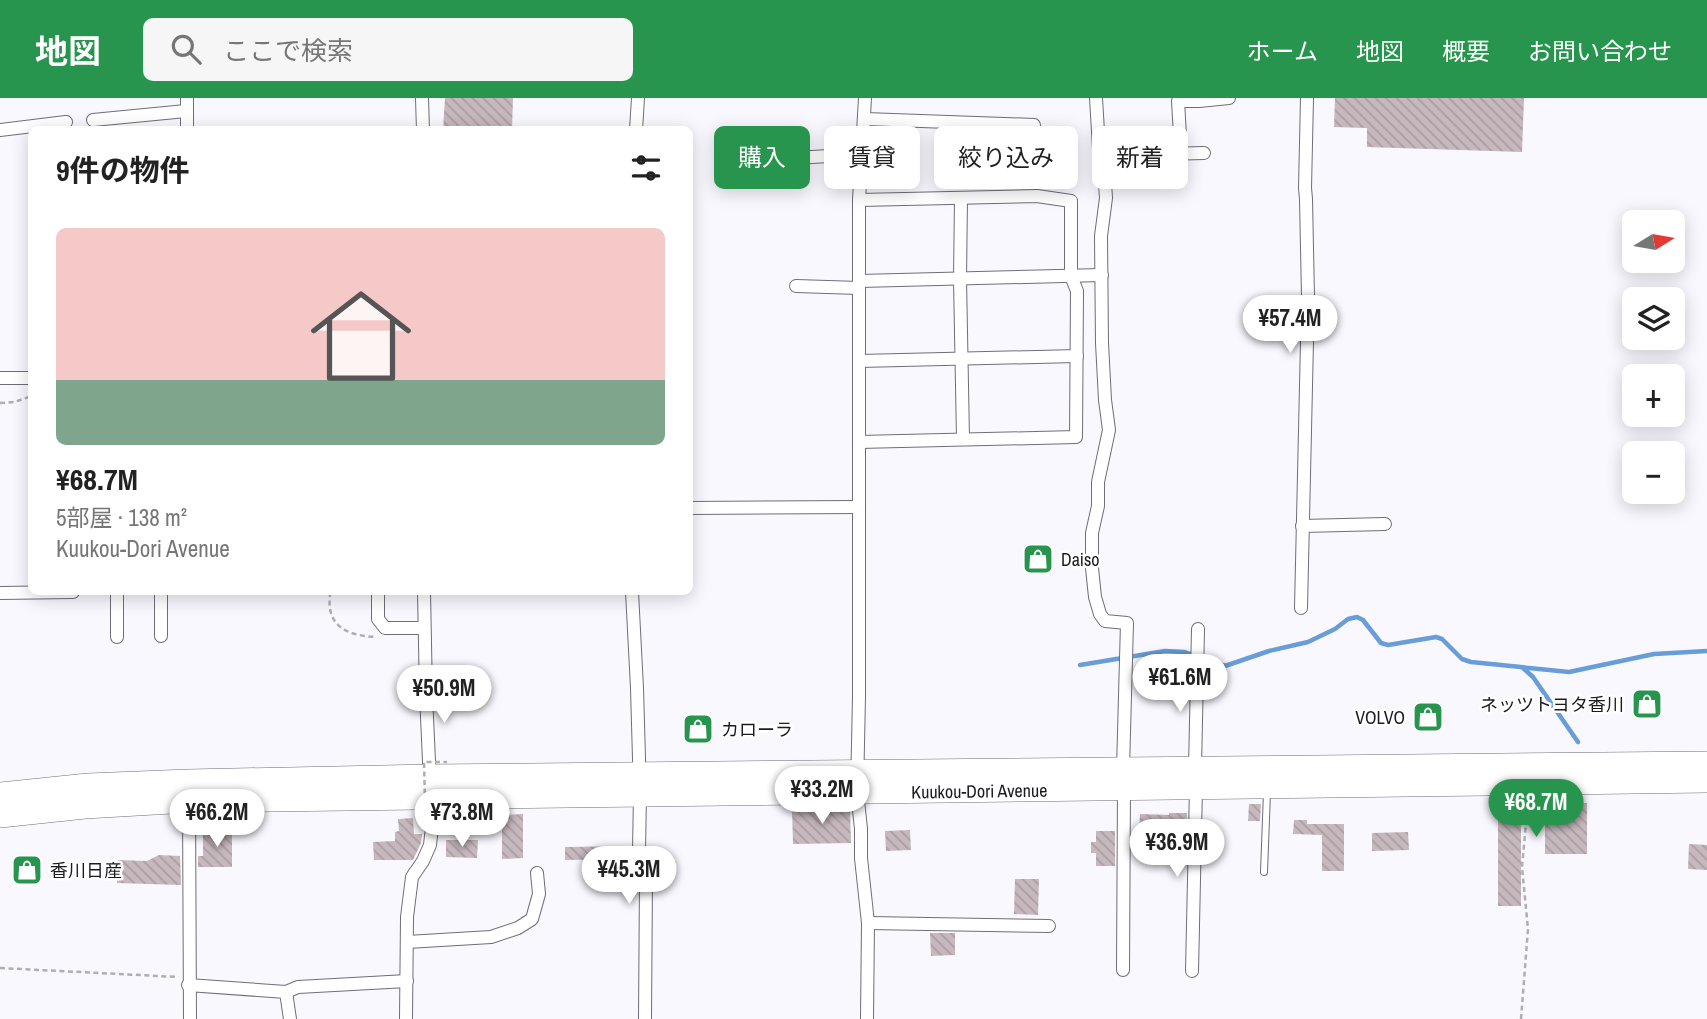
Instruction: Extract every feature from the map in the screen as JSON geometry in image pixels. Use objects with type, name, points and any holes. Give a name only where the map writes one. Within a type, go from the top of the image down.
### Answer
[{"type":"highway","name":"Kuukou-Dori Avenue","points":[[0,794],[88,785],[188,781],[640,784],[1196,778],[1707,763]]},
{"type":"highway","name":"Kuukou-Dori Avenue","points":[[1196,778],[1268,787],[1707,781]]},
{"type":"highway","name":"Kuukou-Dori Avenue","points":[[0,816],[85,807],[433,784]]},
{"type":"street","points":[[422,98],[423,126]]},
{"type":"street","points":[[636,126],[638,98]]},
{"type":"street","points":[[864,126],[865,98]]},
{"type":"street","points":[[1096,98],[1100,165],[1106,198],[1101,236],[1102,343],[1109,430],[1098,482],[1098,506],[1092,533],[1092,568],[1100,614],[1105,621],[1128,623],[1123,778],[1123,970]]},
{"type":"street","points":[[1179,126],[1178,102],[1229,98]]},
{"type":"street","points":[[1301,608],[1308,298],[1305,188],[1307,98]]},
{"type":"street","points":[[93,120],[187,104],[187,126]]},
{"type":"street","points":[[865,119],[1034,125]]},
{"type":"street","points":[[33,126],[66,122]]},
{"type":"street","points":[[0,130],[28,127]]},
{"type":"street","points":[[1188,153],[1203,153]]},
{"type":"street","points":[[860,189],[857,781],[868,923],[867,1019]]},
{"type":"street","points":[[859,200],[1037,196],[1071,201],[1070,276],[1077,291],[1076,437],[859,442]]},
{"type":"street","points":[[961,198],[963,439]]},
{"type":"street","points":[[796,286],[1102,275]]},
{"type":"street","points":[[859,361],[1077,356]]},
{"type":"street","points":[[0,378],[28,378]]},
{"type":"street","points":[[693,508],[859,507]]},
{"type":"street","points":[[1302,526],[1385,524]]},
{"type":"street","points":[[0,593],[28,593]]},
{"type":"street","points":[[117,595],[117,637]]},
{"type":"street","points":[[161,595],[161,636]]},
{"type":"street","points":[[378,595],[378,619],[385,628],[424,628]]},
{"type":"street","points":[[406,1019],[407,917],[412,877],[430,845],[432,827],[433,784],[424,595]]},
{"type":"street","points":[[632,595],[640,784],[639,851],[646,878],[645,1019]]},
{"type":"street","points":[[1192,971],[1198,629]]},
{"type":"street","points":[[189,801],[190,1019]]},
{"type":"street","points":[[407,942],[491,937],[518,928],[533,919],[539,894],[537,873]]},
{"type":"street","points":[[868,923],[1049,926]]},
{"type":"street","points":[[188,982],[286,992],[298,986],[407,981]]},
{"type":"street","points":[[286,992],[290,1019]]},
{"type":"lane","points":[[1264,872],[1268,787]]},
{"type":"path","points":[[0,403],[28,397]]},
{"type":"path","points":[[433,784],[424,762],[433,784]]},
{"type":"path","points":[[1521,1019],[1528,929],[1522,867],[1529,783]]},
{"type":"path","points":[[0,968],[188,982]]},
{"type":"building","points":[[445,98],[513,98],[512,126],[443,126]]},
{"type":"building","points":[[1335,98],[1524,98],[1522,152],[1367,147],[1367,128],[1334,127]]},
{"type":"building","points":[[1498,802],[1587,803],[1587,854],[1545,854],[1545,823],[1521,823],[1521,906],[1498,906]]},
{"type":"building","points":[[1249,804],[1261,804],[1260,821],[1248,821]]},
{"type":"building","points":[[850,809],[851,843],[793,844],[792,810]]},
{"type":"building","points":[[1187,813],[1186,841],[1142,841],[1143,834],[1139,834],[1140,814]]},
{"type":"building","points":[[523,814],[523,858],[502,859],[502,815]]},
{"type":"building","points":[[413,818],[414,834],[422,834],[413,860],[374,860],[373,842],[395,841],[395,832],[399,831],[398,819]]},
{"type":"building","points":[[1294,820],[1307,820],[1307,824],[1344,824],[1344,871],[1322,871],[1322,835],[1293,834]]},
{"type":"building","points":[[232,829],[232,867],[198,867],[198,856],[203,856],[203,830]]},
{"type":"building","points":[[910,830],[911,850],[886,851],[885,831]]},
{"type":"building","points":[[1096,831],[1115,831],[1115,866],[1096,866],[1096,853],[1091,853],[1091,842],[1096,842]]},
{"type":"building","points":[[1408,832],[1409,850],[1372,851],[1372,833]]},
{"type":"building","points":[[446,840],[478,840],[477,858],[446,857]]},
{"type":"building","points":[[1689,844],[1707,845],[1707,870],[1688,869]]},
{"type":"building","points":[[630,846],[632,859],[565,860],[565,847]]},
{"type":"building","points":[[159,855],[180,856],[181,885],[117,883],[118,860],[147,861]]},
{"type":"building","points":[[1015,879],[1039,879],[1038,915],[1014,914]]},
{"type":"building","points":[[930,933],[955,933],[955,955],[931,956]]},
{"type":"waterway","points":[[1080,665],[1165,651],[1184,652],[1225,666],[1269,651],[1308,642],[1335,629],[1348,619],[1357,617],[1363,620],[1381,643],[1388,645],[1436,637],[1442,639],[1462,659],[1471,662],[1569,672],[1654,654],[1707,651]]},
{"type":"waterway","points":[[1523,668],[1533,677],[1578,742]]},
{"type":"place","name":"Daiso","points":[[1038,559]]},
{"type":"place","name":"ネッツトヨタ香川","points":[[1647,704]]},
{"type":"place","name":"VOLVO","points":[[1428,717]]},
{"type":"place","name":"カローラ","points":[[698,729]]},
{"type":"place","name":"香川日産","points":[[27,870]]}]
